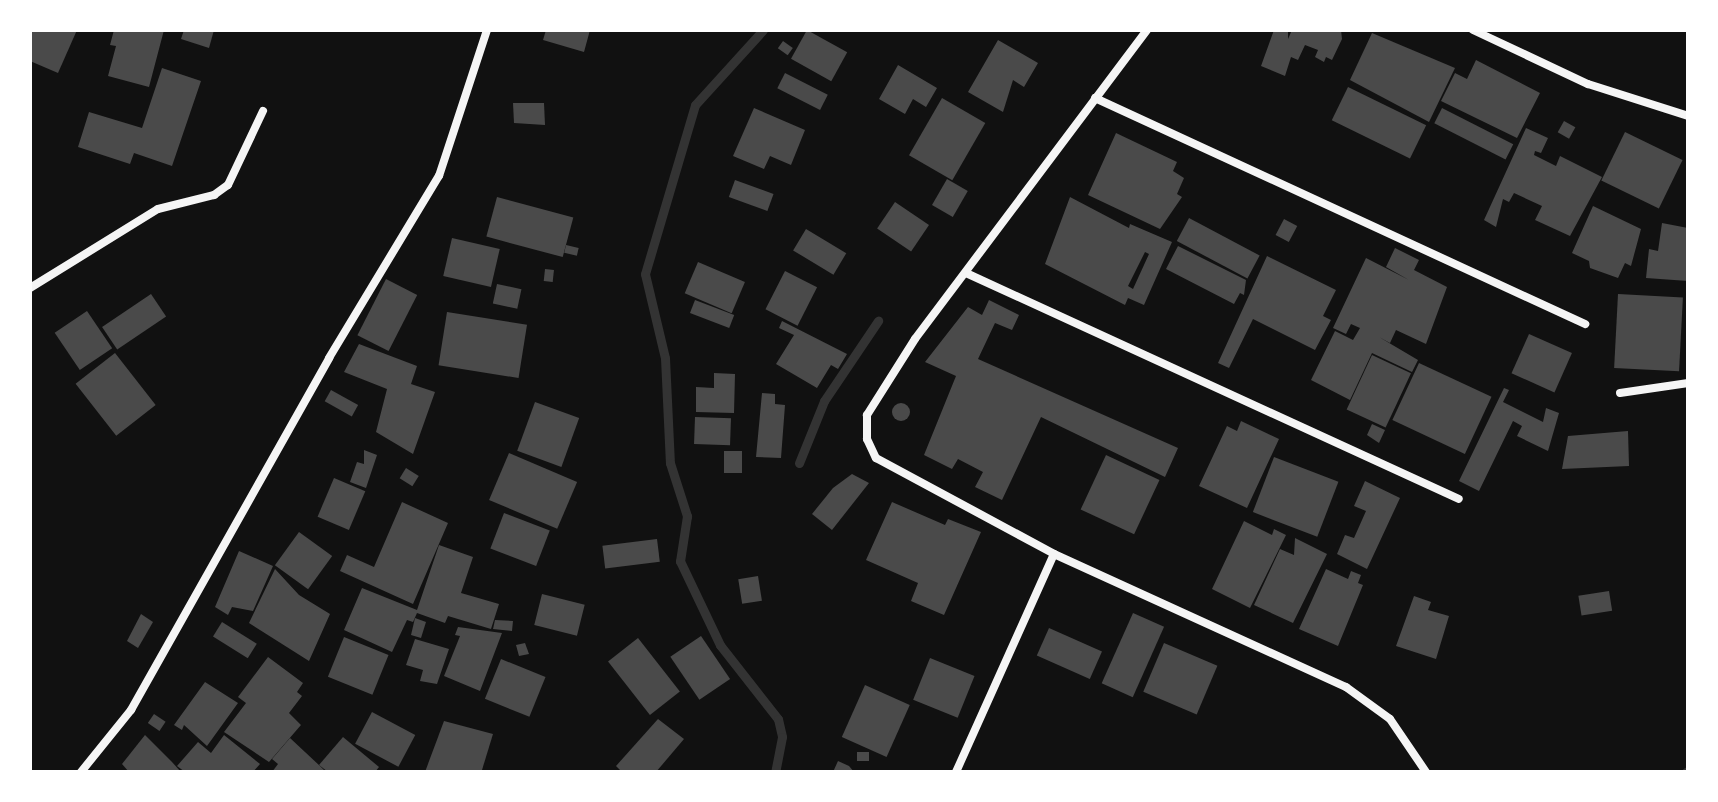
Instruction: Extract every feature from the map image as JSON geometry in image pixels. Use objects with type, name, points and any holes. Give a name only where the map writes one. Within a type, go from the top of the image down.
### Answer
[{"type":"street","points":[[81,772],[131,710],[329,358],[439,176],[487,30]]},
{"type":"street","points":[[1147,30],[966,273],[867,415],[867,439],[876,458],[1054,554],[1346,687],[1390,719],[1426,772]]},
{"type":"street","points":[[1473,30],[1588,84],[1688,116]]},
{"type":"street","points":[[1095,98],[1585,324]]},
{"type":"street","points":[[30,288],[158,209],[221,190],[240,165],[263,111]]},
{"type":"street","points":[[966,273],[1459,499]]},
{"type":"street","points":[[1620,393],[1688,383]]},
{"type":"street","points":[[956,772],[1054,554]]},
{"type":"building","points":[[30,30],[77,30],[58,73],[30,61]]},
{"type":"building","points":[[114,30],[164,30],[149,87],[108,76],[116,46],[110,45]]},
{"type":"building","points":[[184,30],[214,30],[209,48],[181,39]]},
{"type":"building","points":[[546,30],[590,30],[584,52],[543,40]]},
{"type":"building","points":[[807,30],[847,52],[831,81],[791,59]]},
{"type":"building","points":[[1274,30],[1288,30],[1288,39],[1292,30],[1341,30],[1342,39],[1332,60],[1326,57],[1324,62],[1315,57],[1318,50],[1305,45],[1298,60],[1291,57],[1285,76],[1261,66]]},
{"type":"building","points":[[1372,33],[1455,68],[1429,122],[1350,80]]},
{"type":"building","points":[[998,40],[1038,63],[1024,87],[1013,80],[1003,112],[968,92]]},
{"type":"building","points":[[783,41],[793,48],[788,55],[778,48]]},
{"type":"building","points":[[1476,60],[1540,93],[1517,138],[1441,101],[1455,73],[1467,79]]},
{"type":"building","points":[[898,65],[937,88],[926,107],[913,99],[905,114],[879,99]]},
{"type":"building","points":[[162,68],[201,81],[172,166],[134,153],[130,164],[78,147],[89,112],[142,128]]},
{"type":"building","points":[[785,73],[828,95],[820,110],[777,88]]},
{"type":"building","points":[[1348,87],[1426,125],[1410,158],[1332,120]]},
{"type":"building","points":[[942,98],[985,123],[952,180],[909,155]]},
{"type":"building","points":[[513,103],[544,103],[545,125],[514,123]]},
{"type":"building","points":[[754,108],[805,130],[791,165],[770,156],[764,169],[733,156]]},
{"type":"building","points":[[1442,108],[1513,144],[1506,159],[1434,123]]},
{"type":"building","points":[[1564,121],[1575,127],[1569,139],[1558,132]]},
{"type":"building","points":[[1526,128],[1548,138],[1541,153],[1535,151],[1534,155],[1556,166],[1560,156],[1602,177],[1570,236],[1535,220],[1542,206],[1514,193],[1509,202],[1503,199],[1496,227],[1484,220]]},
{"type":"building","points":[[1625,132],[1683,160],[1659,209],[1601,181]]},
{"type":"building","points":[[1116,133],[1177,162],[1173,171],[1184,178],[1177,194],[1182,197],[1160,229],[1088,195]]},
{"type":"building","points":[[947,179],[968,191],[953,217],[932,205]]},
{"type":"building","points":[[735,180],[774,194],[767,211],[729,197]]},
{"type":"building","points":[[497,197],[573,217],[563,257],[486,237]]},
{"type":"building","points":[[1070,197],[1129,228],[1130,224],[1172,242],[1144,305],[1128,298],[1125,305],[1045,264]],"holes":[[[1145,252],[1149,254],[1133,289],[1128,286]]]},
{"type":"building","points":[[895,202],[929,225],[911,251],[877,229]]},
{"type":"building","points":[[1593,206],[1641,229],[1631,266],[1625,263],[1618,278],[1590,268],[1589,261],[1572,253]]},
{"type":"building","points":[[1189,218],[1260,256],[1247,279],[1177,241]]},
{"type":"building","points":[[1284,219],[1297,226],[1289,242],[1276,235]]},
{"type":"building","points":[[1662,223],[1688,228],[1688,281],[1646,278],[1649,249],[1658,251]]},
{"type":"building","points":[[806,229],[846,253],[833,275],[793,250]]},
{"type":"building","points":[[452,238],[500,249],[491,287],[443,276]]},
{"type":"building","points":[[566,245],[579,248],[577,256],[564,253]]},
{"type":"building","points":[[1178,246],[1246,280],[1244,295],[1240,293],[1234,304],[1166,269]]},
{"type":"building","points":[[1395,248],[1419,260],[1414,270],[1447,287],[1426,344],[1396,330],[1390,343],[1379,337],[1418,360],[1412,372],[1372,353],[1350,400],[1311,380],[1335,331],[1353,340],[1360,328],[1351,324],[1346,334],[1333,328],[1366,258],[1409,280],[1386,267]]},
{"type":"building","points":[[1267,256],[1336,290],[1323,316],[1331,320],[1315,350],[1253,319],[1229,368],[1218,363]]},
{"type":"building","points":[[698,262],[745,282],[732,313],[685,293]]},
{"type":"building","points":[[545,269],[554,270],[553,282],[544,281]]},
{"type":"building","points":[[785,271],[817,287],[798,326],[765,309]]},
{"type":"building","points":[[386,279],[417,295],[389,351],[357,335]]},
{"type":"building","points":[[497,284],[521,289],[517,309],[493,304]]},
{"type":"building","points":[[151,294],[166,316],[117,349],[102,327]]},
{"type":"building","points":[[1618,294],[1683,297],[1679,371],[1614,368]]},
{"type":"building","points":[[695,300],[734,315],[729,328],[690,313]]},
{"type":"building","points":[[989,300],[1019,315],[1012,330],[995,323],[978,359],[1178,448],[1165,477],[1041,417],[1002,500],[975,487],[983,472],[958,459],[952,469],[924,455],[956,376],[925,362],[968,307],[982,315]]},
{"type":"building","points":[[87,311],[112,348],[80,370],[55,333]]},
{"type":"building","points":[[447,312],[527,325],[519,378],[439,365]]},
{"type":"building","points":[[782,321],[847,354],[838,369],[831,365],[817,388],[776,364],[794,335],[779,328]]},
{"type":"building","points":[[1529,334],[1572,353],[1554,392],[1512,373]]},
{"type":"building","points":[[359,344],[417,366],[411,384],[435,392],[413,454],[376,432],[387,389],[344,372]]},
{"type":"building","points":[[115,353],[156,405],[116,436],[76,384]]},
{"type":"building","points":[[1372,355],[1411,373],[1386,428],[1347,409]]},
{"type":"building","points":[[1419,363],[1492,397],[1465,454],[1392,420]]},
{"type":"building","points":[[714,373],[735,374],[734,413],[696,412],[696,387],[714,388]]},
{"type":"building","points":[[1504,388],[1509,390],[1503,402],[1543,422],[1546,408],[1559,413],[1548,451],[1517,436],[1522,426],[1513,421],[1479,491],[1459,481]]},
{"type":"building","points":[[331,390],[358,405],[352,416],[325,401]]},
{"type":"building","points":[[762,393],[775,394],[775,404],[785,405],[781,458],[756,457]]},
{"type":"building","points":[[535,402],[579,418],[561,467],[517,451]]},
{"type":"building","points":[[897,403],[905,403],[910,412],[908,419],[897,421],[892,416],[892,408]]},
{"type":"building","points":[[695,417],[731,418],[730,445],[694,444]]},
{"type":"building","points":[[1241,421],[1279,439],[1247,508],[1199,486],[1227,426],[1237,431]]},
{"type":"building","points":[[1372,424],[1385,430],[1379,443],[1367,435]]},
{"type":"building","points":[[1628,431],[1629,466],[1562,469],[1568,436]]},
{"type":"building","points":[[364,450],[377,455],[366,488],[350,482],[357,462],[364,464]]},
{"type":"building","points":[[724,451],[742,451],[742,473],[724,473]]},
{"type":"building","points":[[509,453],[577,482],[557,529],[489,500]]},
{"type":"building","points":[[1106,455],[1159,480],[1134,534],[1081,509]]},
{"type":"building","points":[[1274,457],[1338,482],[1317,537],[1253,512]]},
{"type":"building","points":[[406,468],[419,476],[412,486],[400,478]]},
{"type":"building","points":[[852,474],[869,483],[832,530],[812,514],[833,488]]},
{"type":"building","points":[[334,478],[365,491],[349,530],[318,517]]},
{"type":"building","points":[[1365,481],[1400,498],[1367,569],[1337,554],[1345,535],[1354,538],[1366,511],[1354,506]]},
{"type":"building","points":[[402,502],[448,523],[413,604],[340,571],[347,555],[374,567]]},
{"type":"building","points":[[892,502],[945,525],[948,519],[981,532],[944,615],[911,601],[918,583],[866,560]]},
{"type":"building","points":[[504,513],[550,531],[536,566],[490,548]]},
{"type":"building","points":[[1244,521],[1272,535],[1274,529],[1286,535],[1250,608],[1212,589]]},
{"type":"building","points":[[299,532],[332,556],[308,589],[275,565]]},
{"type":"building","points":[[1295,538],[1327,554],[1293,623],[1254,605],[1280,549],[1294,555]]},
{"type":"building","points":[[657,539],[660,562],[605,569],[602,546]]},
{"type":"building","points":[[439,545],[473,557],[461,593],[499,604],[491,629],[448,616],[445,623],[417,613],[413,622],[407,620],[392,652],[344,630],[362,588],[417,610]]},
{"type":"building","points":[[239,551],[273,566],[253,611],[232,607],[228,615],[215,607]]},
{"type":"building","points":[[275,569],[299,595],[330,614],[309,661],[249,623]]},
{"type":"building","points":[[1326,569],[1348,579],[1351,571],[1361,575],[1358,583],[1363,585],[1338,646],[1299,629]]},
{"type":"building","points":[[758,576],[762,601],[742,604],[738,579]]},
{"type":"building","points":[[1609,591],[1612,611],[1582,616],[1578,596]]},
{"type":"building","points":[[542,594],[585,605],[577,636],[534,625]]},
{"type":"building","points":[[1414,596],[1431,602],[1428,610],[1449,616],[1436,659],[1396,646]]},
{"type":"building","points":[[1133,613],[1164,627],[1133,697],[1102,683]]},
{"type":"building","points":[[141,614],[153,622],[138,648],[127,641]]},
{"type":"building","points":[[415,618],[426,622],[421,638],[411,635]]},
{"type":"building","points":[[495,620],[513,621],[512,631],[493,629]]},
{"type":"building","points":[[222,622],[257,644],[248,658],[213,636]]},
{"type":"building","points":[[458,627],[502,633],[480,691],[444,676],[460,636],[455,635]]},
{"type":"building","points":[[1049,628],[1102,652],[1090,679],[1037,655]]},
{"type":"building","points":[[701,636],[730,679],[699,700],[670,657]]},
{"type":"building","points":[[344,637],[389,655],[372,695],[328,677]]},
{"type":"building","points":[[638,638],[680,692],[650,715],[608,661]]},
{"type":"building","points":[[415,639],[449,649],[437,684],[420,681],[423,670],[406,665]]},
{"type":"building","points":[[525,643],[529,654],[519,656],[516,645]]},
{"type":"building","points":[[1164,643],[1217,666],[1197,714],[1143,692]]},
{"type":"building","points":[[268,657],[303,683],[297,692],[302,696],[289,713],[301,725],[269,762],[224,732],[246,703],[238,697]]},
{"type":"building","points":[[930,658],[975,676],[958,718],[913,700]]},
{"type":"building","points":[[501,659],[546,677],[529,717],[485,699]]},
{"type":"building","points":[[205,682],[238,703],[207,746],[184,725],[182,730],[174,725]]},
{"type":"building","points":[[865,685],[910,705],[887,757],[842,737]]},
{"type":"building","points":[[372,712],[415,735],[398,767],[355,744]]},
{"type":"building","points":[[154,714],[166,722],[159,731],[148,723]]},
{"type":"building","points":[[658,719],[684,739],[656,772],[622,772],[616,766]]},
{"type":"building","points":[[444,721],[493,734],[482,770],[425,772]]},
{"type":"building","points":[[145,735],[181,772],[129,772],[122,764]]},
{"type":"building","points":[[224,735],[260,764],[253,772],[185,772],[177,766],[198,742],[211,753]]},
{"type":"building","points":[[343,737],[379,767],[375,772],[328,772],[319,765]]},
{"type":"building","points":[[290,738],[326,772],[272,772],[278,764],[272,759]]},
{"type":"building","points":[[857,752],[869,752],[869,761],[857,761]]},
{"type":"building","points":[[838,761],[849,766],[854,772],[833,772]]},
{"type":"waterway","points":[[763,30],[695,105],[645,274],[665,358],[670,463],[687,516],[680,561],[720,645],[778,719],[782,737],[775,772]]},
{"type":"waterway","points":[[799,463],[824,401],[878,321]]}]
